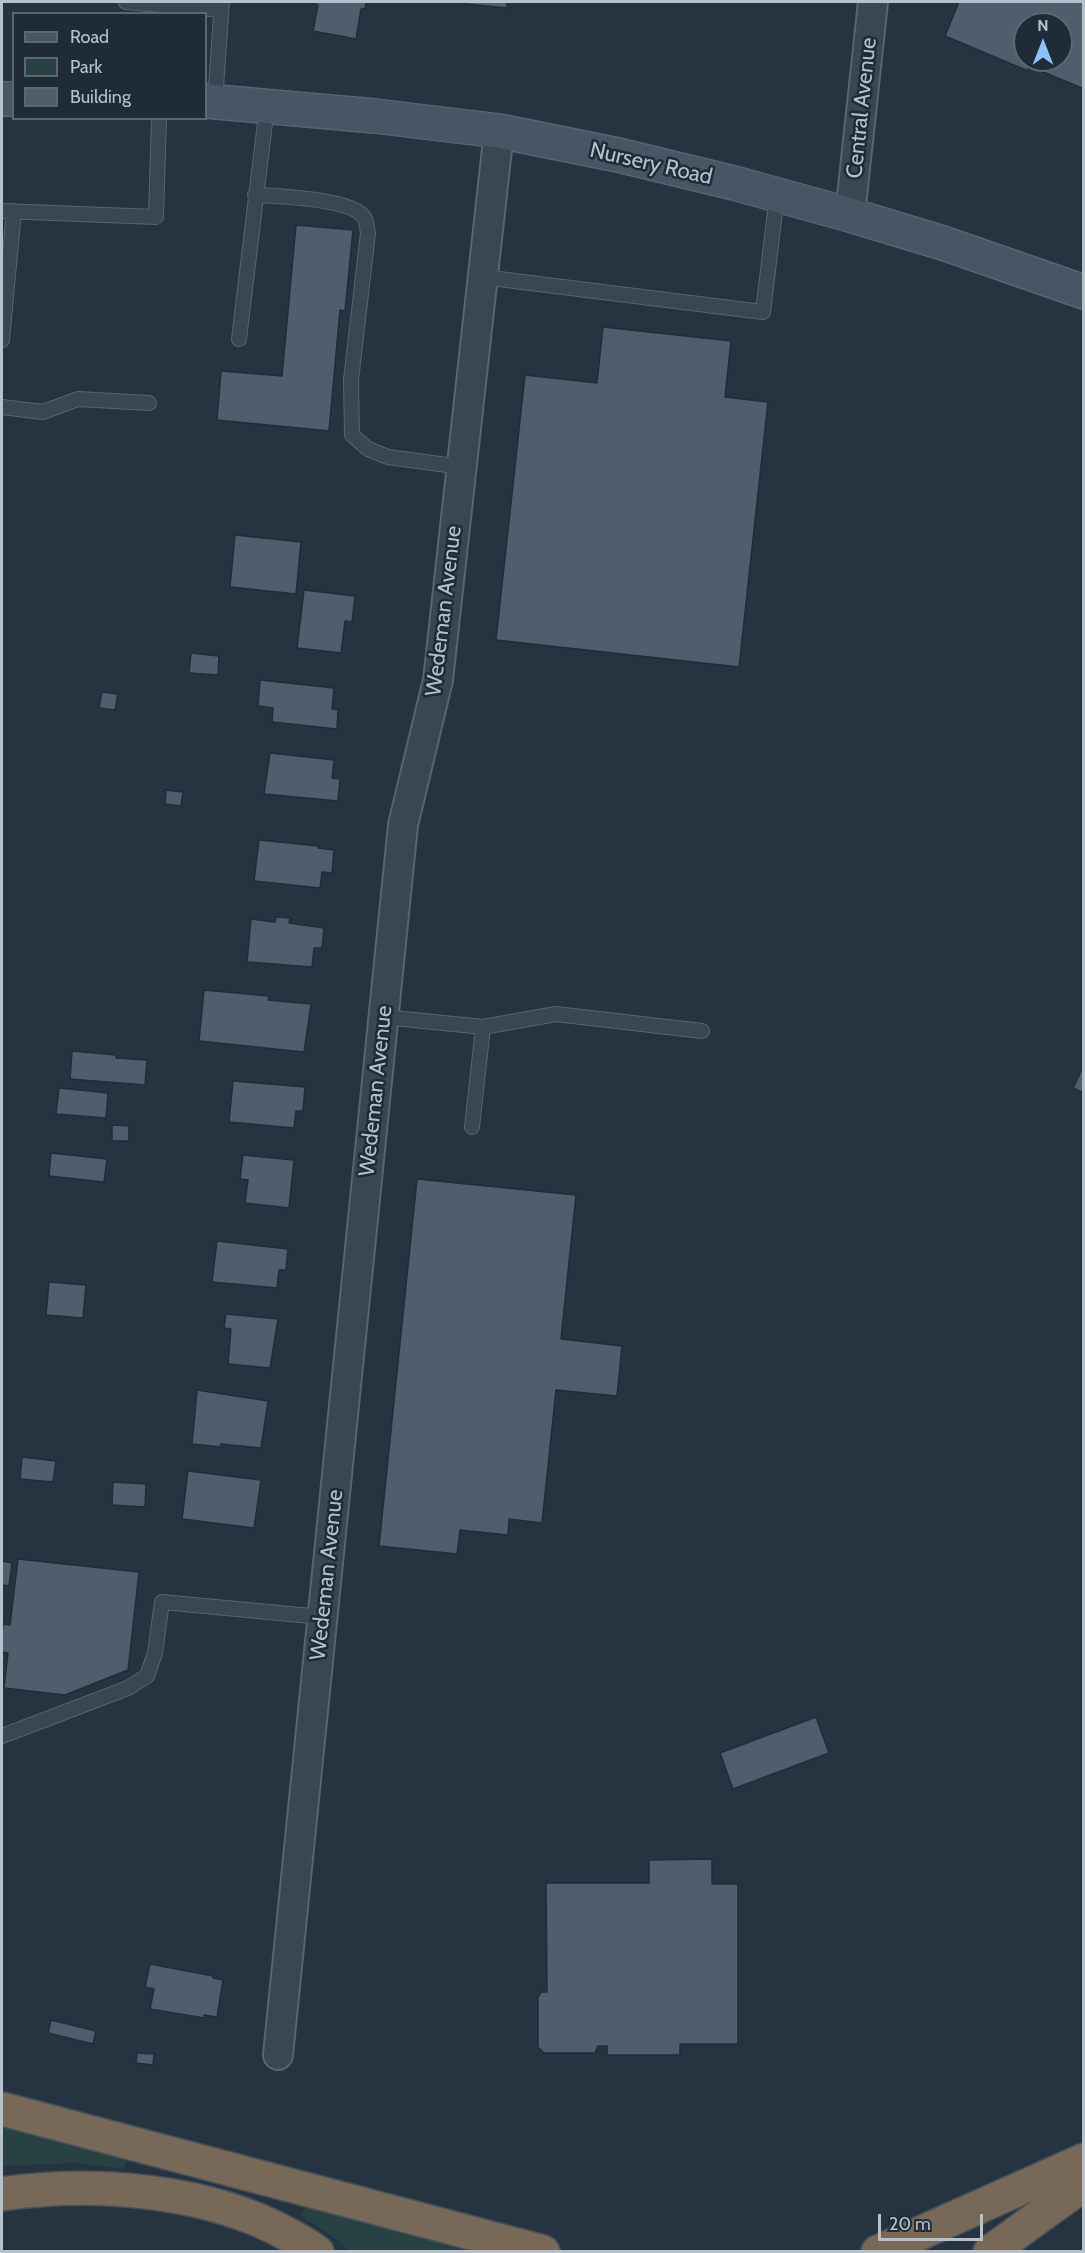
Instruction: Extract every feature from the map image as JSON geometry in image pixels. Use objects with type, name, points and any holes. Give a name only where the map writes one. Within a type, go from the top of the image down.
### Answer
[{"type":"highway","points":[[2,2109],[543,2252]]},
{"type":"highway","points":[[878,2252],[1083,2160]]},
{"type":"highway","points":[[990,2252],[1083,2184]]},
{"type":"highway","points":[[2,2194],[30,2190],[103,2189],[166,2194],[216,2206],[268,2223],[317,2252]]},
{"type":"main road","name":"Nursery Road","points":[[210,101],[375,116],[499,131],[618,155],[850,214],[943,243],[1083,292]]},
{"type":"street","name":"Central Avenue","points":[[850,214],[873,2]]},
{"type":"street","name":"Wedeman Avenue","points":[[278,2055],[403,825],[438,680],[499,131]]},
{"type":"lane","points":[[126,2],[221,6],[210,101]]},
{"type":"lane","points":[[239,339],[267,106]]},
{"type":"lane","points":[[2,340],[8,211],[156,217],[159,120]]},
{"type":"lane","points":[[255,195],[292,196],[353,207],[365,217],[369,233],[351,381],[352,435],[369,449],[388,457],[462,467]]},
{"type":"lane","points":[[483,277],[763,312],[777,195]]},
{"type":"lane","points":[[2,406],[43,412],[78,399],[149,403]]},
{"type":"lane","points":[[384,1017],[483,1027],[556,1014],[702,1031]]},
{"type":"lane","points":[[472,1127],[483,1027]]},
{"type":"lane","points":[[2,1736],[128,1688],[147,1676],[155,1653],[162,1602],[322,1617]]},
{"type":"green space","points":[[2,2123],[127,2156],[124,2169],[77,2163],[2,2166]]},
{"type":"green space","points":[[308,2204],[493,2251],[349,2251],[339,2241],[301,2216]]},
{"type":"building","points":[[313,2],[366,2],[365,9],[361,9],[356,39],[313,31],[318,5]]},
{"type":"building","points":[[467,2],[507,2],[507,8],[467,4]]},
{"type":"building","points":[[959,2],[1084,2],[1084,89],[1043,72],[1073,72],[1073,12],[1013,12],[1013,65],[945,36]]},
{"type":"building","points":[[296,225],[353,230],[345,311],[340,310],[329,431],[217,420],[221,371],[282,376]]},
{"type":"building","points":[[603,327],[731,341],[725,397],[768,402],[739,667],[496,640],[525,375],[597,383]]},
{"type":"building","points":[[235,535],[301,542],[296,594],[230,587]]},
{"type":"building","points":[[304,590],[355,596],[352,622],[345,621],[341,653],[297,648]]},
{"type":"building","points":[[191,653],[219,656],[218,675],[189,673]]},
{"type":"building","points":[[260,680],[334,688],[332,709],[338,710],[337,729],[272,722],[273,708],[258,706]]},
{"type":"building","points":[[102,692],[118,694],[115,710],[99,708]]},
{"type":"building","points":[[270,753],[334,760],[332,778],[340,779],[338,801],[264,794]]},
{"type":"building","points":[[166,790],[183,792],[181,806],[165,804]]},
{"type":"building","points":[[259,840],[318,846],[318,848],[334,850],[332,873],[322,872],[320,888],[254,881]]},
{"type":"building","points":[[276,917],[290,918],[289,923],[324,928],[322,948],[314,948],[312,967],[247,962],[251,919],[275,922]]},
{"type":"building","points":[[204,990],[269,996],[268,1000],[311,1004],[304,1052],[199,1041]]},
{"type":"building","points":[[72,1051],[147,1060],[145,1085],[70,1079]]},
{"type":"building","points":[[1084,1065],[1084,1093],[1073,1088]]},
{"type":"building","points":[[233,1081],[305,1087],[303,1111],[296,1111],[294,1128],[229,1122]]},
{"type":"building","points":[[59,1088],[108,1093],[106,1118],[56,1114]]},
{"type":"building","points":[[112,1125],[129,1126],[129,1141],[112,1141]]},
{"type":"building","points":[[51,1153],[107,1159],[104,1182],[49,1176]]},
{"type":"building","points":[[243,1155],[294,1160],[289,1208],[245,1203],[248,1180],[240,1179]]},
{"type":"building","points":[[417,1179],[576,1195],[561,1339],[622,1346],[617,1396],[556,1390],[542,1523],[509,1519],[508,1535],[460,1530],[457,1554],[379,1546]]},
{"type":"building","points":[[217,1241],[288,1249],[286,1270],[279,1270],[277,1288],[212,1282]]},
{"type":"building","points":[[49,1282],[86,1285],[83,1318],[46,1315]]},
{"type":"building","points":[[226,1314],[278,1319],[270,1368],[228,1364],[231,1329],[224,1328]]},
{"type":"building","points":[[197,1390],[268,1401],[261,1448],[192,1444]]},
{"type":"building","points":[[22,1457],[56,1461],[53,1482],[20,1479]]},
{"type":"building","points":[[188,1471],[261,1480],[254,1528],[182,1519]]},
{"type":"building","points":[[113,1482],[146,1484],[145,1507],[112,1505]]},
{"type":"building","points":[[18,1559],[139,1572],[128,1670],[65,1695],[4,1688],[8,1653],[2,1652],[3,1624],[10,1625]]},
{"type":"building","points":[[2,1561],[12,1563],[9,1586],[2,1585]]},
{"type":"building","points":[[816,1717],[829,1753],[733,1789],[720,1753]]},
{"type":"building","points":[[712,1859],[712,1884],[738,1884],[738,2044],[680,2044],[680,2055],[607,2055],[607,2046],[598,2046],[595,2053],[544,2053],[538,2047],[538,1997],[541,1992],[547,1992],[546,1883],[649,1883],[649,1860]]},
{"type":"building","points":[[150,1964],[223,1980],[217,2017],[204,2015],[204,2018],[150,2009],[154,1989],[145,1987]]},
{"type":"building","points":[[51,2020],[96,2031],[93,2044],[48,2033]]},
{"type":"building","points":[[137,2053],[154,2054],[153,2065],[136,2063]]}]
